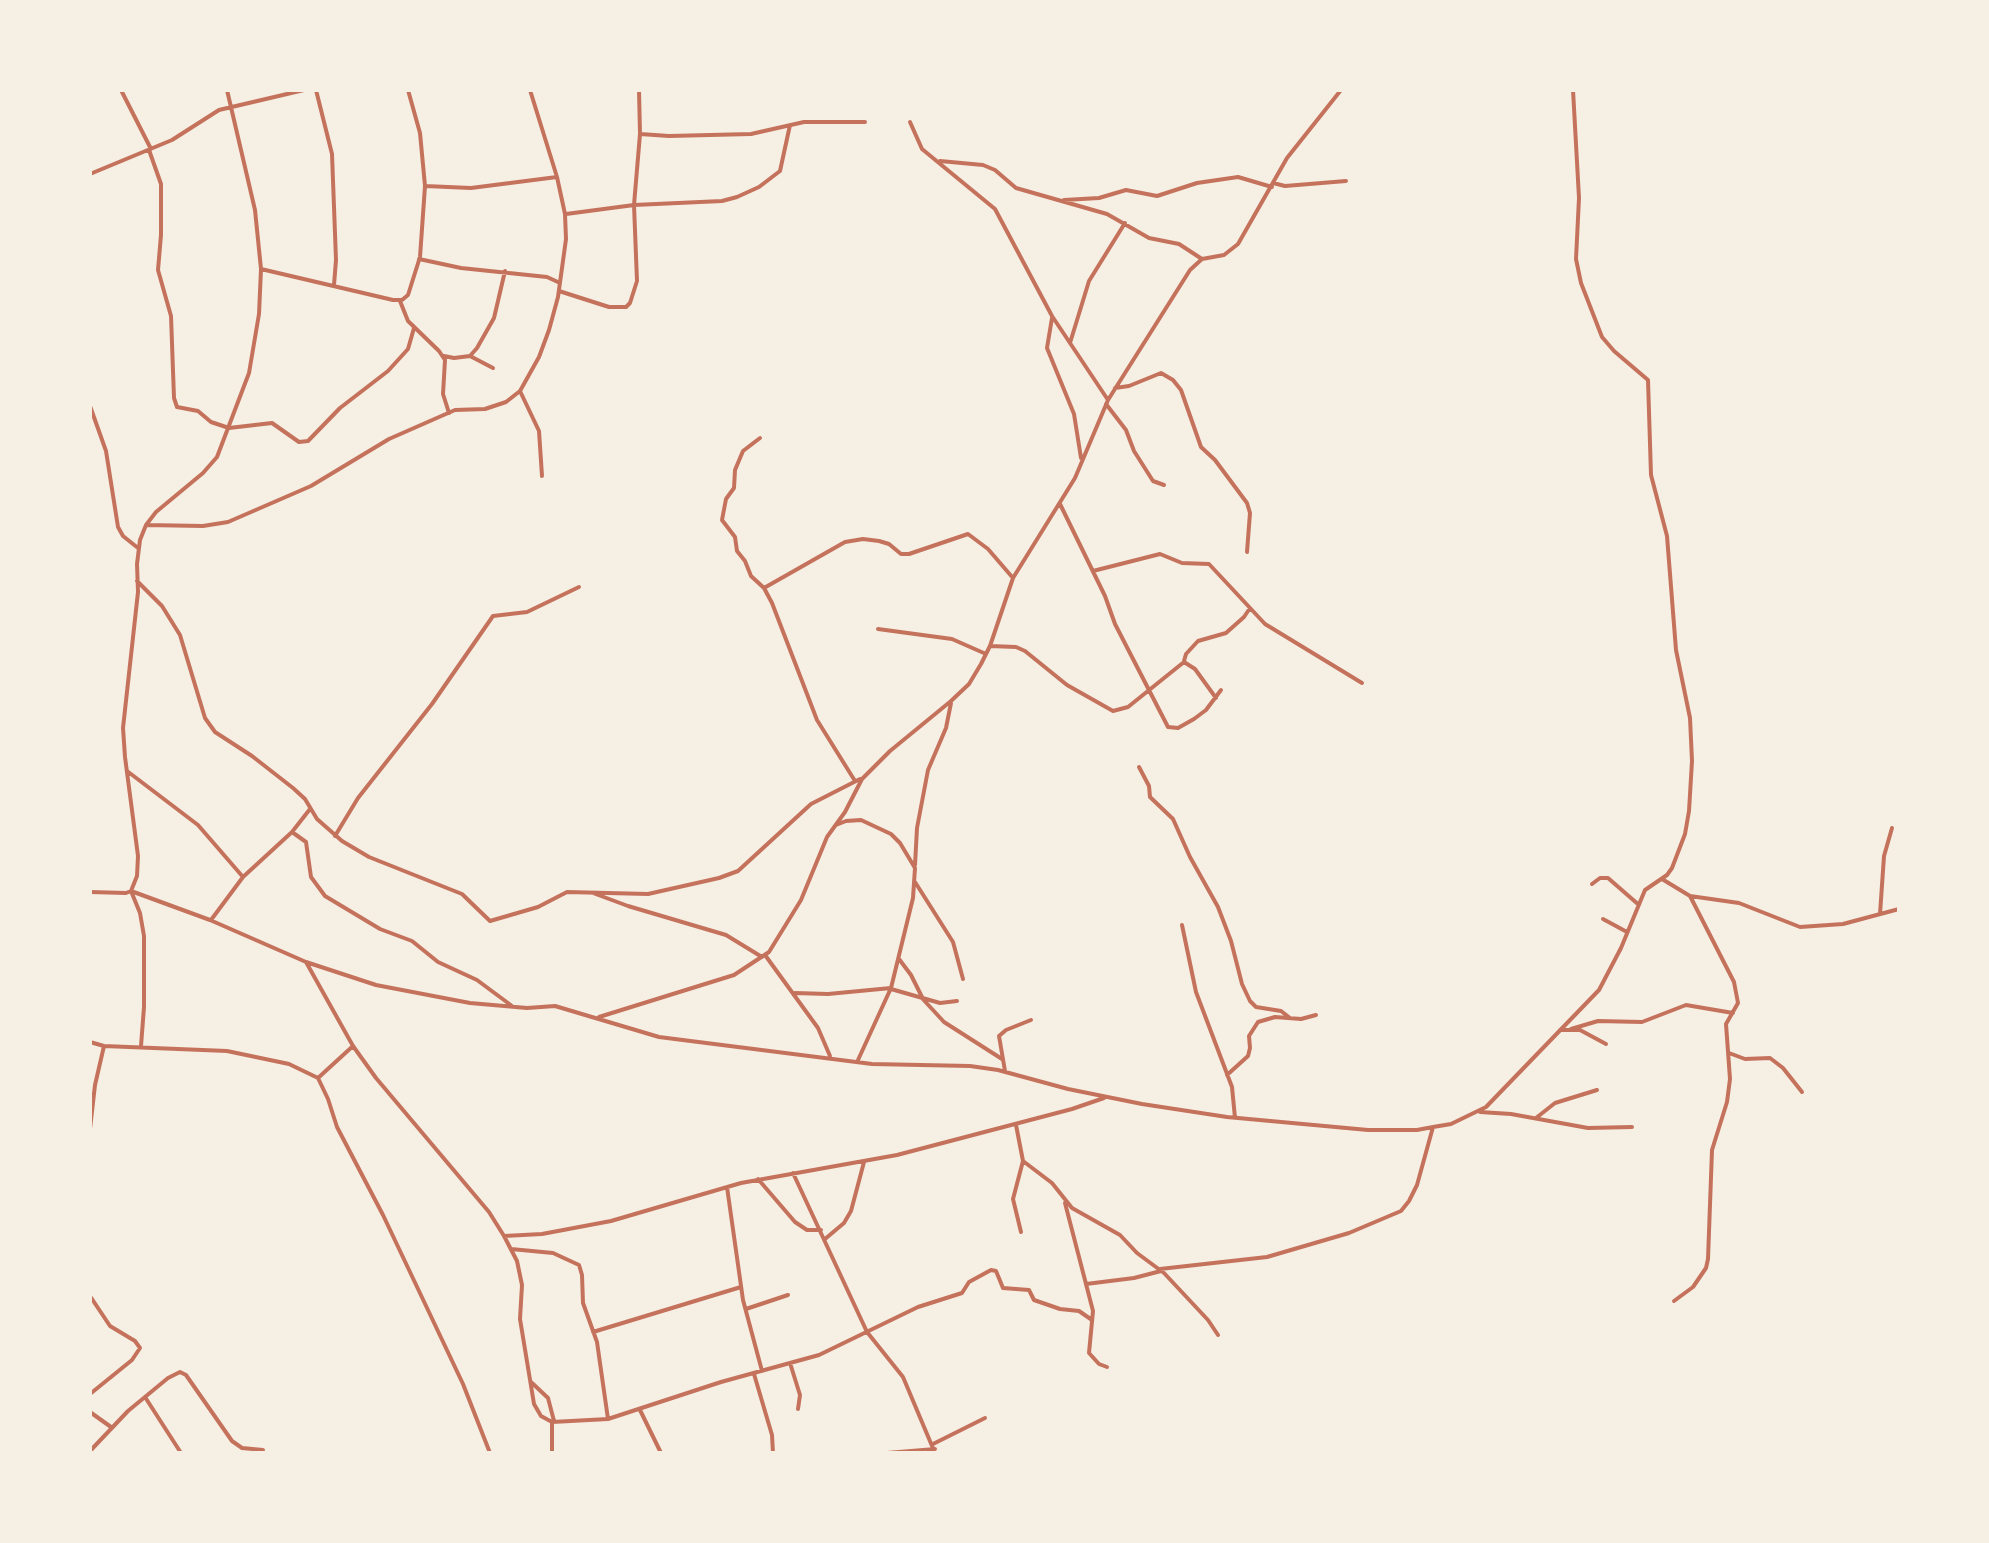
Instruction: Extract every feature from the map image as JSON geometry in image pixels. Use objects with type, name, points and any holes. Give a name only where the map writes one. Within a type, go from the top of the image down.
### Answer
[{"type":"street","points":[[121,90],[150,150],[161,184],[158,270],[171,316],[174,401],[177,407],[198,411],[211,422],[229,428],[272,423],[299,442],[308,441],[340,408],[388,371],[408,349],[414,328]]},
{"type":"street","points":[[141,1046],[144,936],[140,913],[131,891],[137,876],[138,856],[123,728],[138,548],[146,525],[156,512],[211,465],[229,428],[249,373],[261,294],[261,269],[249,178],[227,90]]},
{"type":"street","points":[[90,174],[172,140],[211,114],[304,90]]},
{"type":"street","points":[[316,90],[332,154],[334,285]]},
{"type":"street","points":[[400,300],[411,291],[419,259],[425,186],[420,133],[408,90]]},
{"type":"street","points":[[146,525],[210,525],[237,519],[311,486],[383,441],[449,413],[488,408],[506,402],[520,391],[539,357],[559,291],[566,239],[565,214],[557,177],[530,90]]},
{"type":"street","points":[[559,291],[609,307],[622,308],[630,303],[637,281],[634,205],[640,134],[639,90]]},
{"type":"street","points":[[597,1018],[734,975],[763,956],[783,932],[801,900],[821,848],[862,779],[883,757],[969,684],[990,646],[1013,578],[1060,504],[1115,388],[1190,270],[1202,259],[1224,255],[1234,249],[1302,137],[1341,90]]},
{"type":"street","points":[[90,892],[121,894],[131,891],[210,920],[306,962],[396,990],[470,1003],[514,1007],[555,1006],[659,1037],[872,1064],[970,1066],[1005,1071],[1107,1097],[1235,1118],[1368,1130],[1417,1130],[1451,1124],[1477,1112],[1486,1107],[1599,990],[1645,890],[1672,868],[1679,853],[1689,811],[1692,761],[1690,718],[1676,650],[1667,536],[1651,475],[1648,380],[1602,337],[1588,306],[1578,271],[1579,198],[1573,90]]},
{"type":"street","points":[[640,134],[751,134],[790,125],[865,122]]},
{"type":"street","points":[[910,122],[922,149],[995,209],[1052,316],[1126,430],[1134,451],[1153,481],[1164,485]]},
{"type":"street","points":[[565,214],[634,205],[722,201],[759,187],[780,171],[790,125]]},
{"type":"street","points":[[938,160],[983,165],[995,170],[1016,188],[1107,214],[1126,222],[1149,238],[1179,244],[1202,259]]},
{"type":"street","points":[[425,186],[471,188],[557,177]]},
{"type":"street","points":[[1060,201],[1099,198],[1126,190],[1157,196],[1197,183],[1238,177],[1285,186],[1346,181]]},
{"type":"street","points":[[1070,343],[1089,281],[1126,222]]},
{"type":"street","points":[[419,259],[461,268],[547,277],[560,283]]},
{"type":"street","points":[[261,269],[400,300]]},
{"type":"street","points":[[470,356],[494,318],[500,303],[505,271]]},
{"type":"street","points":[[400,300],[414,328],[442,355],[446,368],[443,394],[449,413]]},
{"type":"street","points":[[1052,316],[1047,348],[1074,414],[1081,462]]},
{"type":"street","points":[[442,355],[454,358],[470,356],[493,368]]},
{"type":"street","points":[[1115,388],[1129,386],[1161,373],[1173,380],[1181,390],[1201,447],[1215,460],[1247,503],[1250,513],[1247,552]]},
{"type":"street","points":[[520,391],[539,431],[542,476]]},
{"type":"street","points":[[90,406],[106,451],[118,527],[123,536],[138,548]]},
{"type":"street","points":[[760,438],[743,451],[735,470],[734,488],[726,499],[721,516],[735,537],[737,551],[751,576],[764,588],[772,603],[817,720],[855,781]]},
{"type":"street","points":[[1060,504],[1164,722],[1173,729],[1194,719],[1221,690]]},
{"type":"street","points":[[764,588],[845,542],[879,541],[889,544],[901,554],[909,554],[968,534],[988,549],[1013,578]]},
{"type":"street","points":[[1093,571],[1160,554],[1182,563],[1209,564],[1276,632],[1362,683]]},
{"type":"street","points":[[137,581],[162,606],[180,635],[208,725],[218,736],[252,756],[287,783],[305,799],[310,809],[335,836],[369,857],[462,894],[490,921],[541,906],[563,893],[648,894],[738,871],[811,804],[862,779]]},
{"type":"street","points":[[335,836],[358,798],[432,704],[493,616],[527,612],[579,587]]},
{"type":"street","points":[[990,646],[1016,647],[1025,651],[1067,685],[1113,711],[1128,707],[1151,690],[1184,662],[1186,654],[1198,641],[1226,633],[1250,608]]},
{"type":"street","points":[[878,629],[963,641],[986,654]]},
{"type":"street","points":[[1184,662],[1195,669],[1216,698]]},
{"type":"street","points":[[858,1061],[891,988],[899,959],[913,898],[917,828],[925,783],[935,750],[946,728],[951,701]]},
{"type":"street","points":[[1139,767],[1149,786],[1150,797],[1173,819],[1201,880],[1212,894],[1231,941],[1246,994],[1256,1007],[1281,1011],[1290,1018]]},
{"type":"street","points":[[127,771],[198,825],[243,877]]},
{"type":"street","points":[[210,920],[243,877],[292,832],[310,809]]},
{"type":"street","points":[[833,826],[861,820],[874,825],[900,843],[915,868]]},
{"type":"street","points":[[1880,914],[1884,856],[1892,828]]},
{"type":"street","points":[[292,832],[306,842],[311,877],[325,896],[367,922],[412,941],[438,962],[477,980],[514,1007]]},
{"type":"street","points":[[1592,884],[1600,878],[1608,878],[1639,905]]},
{"type":"street","points":[[1662,879],[1690,896],[1739,903],[1800,927],[1843,924],[1899,909]]},
{"type":"street","points":[[914,880],[953,942],[963,979]]},
{"type":"street","points":[[589,891],[726,935],[763,956],[795,993],[818,1028],[830,1057]]},
{"type":"street","points":[[1674,1301],[1693,1287],[1706,1268],[1708,1259],[1712,1150],[1727,1102],[1730,1079],[1726,1024],[1738,1003],[1734,982],[1690,896]]},
{"type":"street","points":[[1603,919],[1627,932]]},
{"type":"street","points":[[1182,925],[1196,992],[1232,1087],[1235,1118]]},
{"type":"street","points":[[899,959],[921,997],[944,1022],[1002,1059]]},
{"type":"street","points":[[306,962],[353,1046],[439,1156],[489,1212],[511,1249],[522,1285],[520,1319],[536,1411],[553,1422],[608,1419],[819,1355],[918,1307],[962,1293],[969,1282],[993,1270],[1003,1288],[1029,1290],[1034,1300],[1060,1309],[1079,1311],[1092,1320]]},
{"type":"street","points":[[795,993],[828,994],[891,988],[940,1003],[957,1001]]},
{"type":"street","points":[[1558,1030],[1598,1021],[1642,1022],[1686,1005],[1733,1013]]},
{"type":"street","points":[[1227,1075],[1248,1056],[1249,1036],[1254,1026],[1270,1018],[1301,1019],[1316,1015]]},
{"type":"street","points":[[1005,1071],[1000,1035],[1031,1020]]},
{"type":"street","points":[[1571,1029],[1606,1044]]},
{"type":"street","points":[[90,1042],[104,1046],[209,1050],[258,1056],[289,1064],[318,1078],[337,1127],[383,1215],[463,1384],[490,1453]]},
{"type":"street","points":[[90,1129],[94,1089],[104,1046]]},
{"type":"street","points":[[318,1078],[353,1046]]},
{"type":"street","points":[[1729,1053],[1745,1059],[1770,1058],[1783,1068],[1802,1092]]},
{"type":"street","points":[[1536,1118],[1555,1103],[1597,1090]]},
{"type":"street","points":[[504,1236],[542,1234],[611,1221],[758,1179],[864,1162],[1016,1125],[1107,1097]]},
{"type":"street","points":[[1477,1112],[1536,1118],[1588,1128],[1632,1127]]},
{"type":"street","points":[[1016,1125],[1023,1161],[1013,1210],[1021,1232]]},
{"type":"street","points":[[1086,1284],[1134,1278],[1161,1270],[1267,1257],[1349,1233],[1401,1211],[1417,1185],[1433,1127]]},
{"type":"street","points":[[1023,1161],[1052,1183],[1065,1201],[1081,1214],[1120,1235],[1137,1253],[1161,1270],[1218,1335]]},
{"type":"street","points":[[825,1239],[844,1223],[851,1211],[864,1162]]},
{"type":"street","points":[[793,1173],[867,1332],[903,1377],[934,1449]]},
{"type":"street","points":[[758,1179],[795,1222],[807,1230],[821,1230]]},
{"type":"street","points":[[727,1187],[741,1287],[762,1371]]},
{"type":"street","points":[[1065,1201],[1093,1311],[1089,1353],[1099,1364],[1107,1367]]},
{"type":"street","points":[[511,1249],[553,1253],[579,1265],[583,1303],[601,1363],[608,1419]]},
{"type":"street","points":[[593,1332],[741,1287]]},
{"type":"street","points":[[746,1309],[788,1295]]},
{"type":"street","points":[[90,1296],[110,1326],[135,1341],[140,1348],[132,1360],[90,1394]]},
{"type":"street","points":[[790,1363],[800,1395],[798,1409]]},
{"type":"street","points":[[90,1451],[111,1427],[145,1397],[180,1372],[186,1375],[232,1441],[242,1448],[263,1450]]},
{"type":"street","points":[[754,1374],[772,1435],[773,1453]]},
{"type":"street","points":[[529,1381],[548,1398],[553,1422],[552,1452],[559,1453]]},
{"type":"street","points":[[145,1397],[181,1453]]},
{"type":"street","points":[[640,1410],[661,1453]]},
{"type":"street","points":[[90,1412],[111,1427]]},
{"type":"street","points":[[887,1453],[934,1449],[985,1418]]}]
